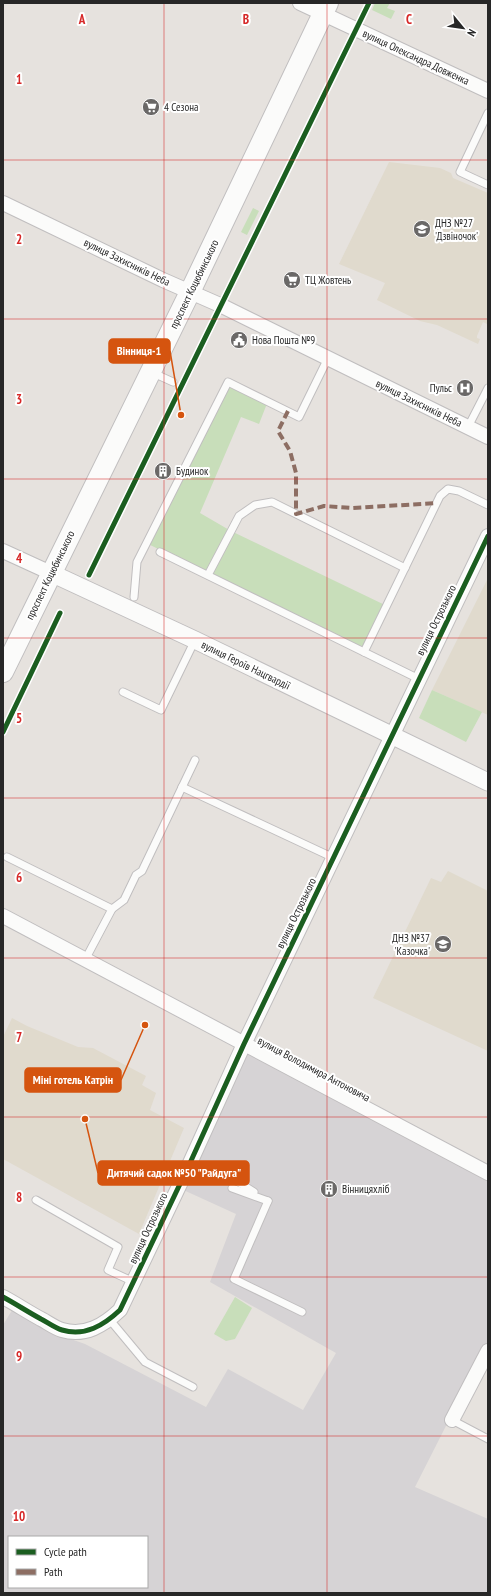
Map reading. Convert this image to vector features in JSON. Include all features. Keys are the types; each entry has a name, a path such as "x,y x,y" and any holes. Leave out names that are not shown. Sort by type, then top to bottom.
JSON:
{"main road":[{"name":"проспект Коцюбинського","path":"3,672 190,292 326,8"}],"street":[{"name":"вулиця Олександра Довженка","path":"300,3 326,8 488,91"},
{"name":"вулиця Захисників Неба","path":"3,203 328,358 488,437"},
{"name":"вулиця Острозького","path":"110,1320 120,1310 134,1282 190,1164 244,1044 488,536"},
{"name":"вулиця Героїв Нацгвардії","path":"3,551 195,640 488,782"},
{"name":"вулиця Володимира Антоновича","path":"3,916 488,1173"},
{"path":"3,1298 61,1330 74,1333 98,1327 110,1320"},
{"path":"452,1420 488,1351"}],"lane":[{"path":"488,113 460,172 488,185"},
{"path":"134,597 137,562 228,382 300,417 328,358"},
{"path":"151,372 173,382"},
{"path":"468,427 488,388"},
{"path":"364,652 440,496 448,489 459,491 488,505"},
{"path":"208,575 239,516 255,505 272,502 405,568"},
{"path":"160,552 419,679"},
{"path":"123,692 161,710 195,640"},
{"path":"86,960 112,909 124,900 136,874 142,871 195,760"},
{"path":"182,787 334,858"},
{"path":"7,857 112,909"},
{"path":"190,1164 212,1174"},
{"path":"235,1180 268,1201"},
{"path":"232,1188 268,1201"},
{"path":"36,1200 118,1247 108,1270 134,1282"},
{"path":"268,1201 234,1279 302,1312"},
{"path":"110,1320 145,1362 193,1387"},
{"path":"452,1420 488,1439"}],"shaded area":[{"name":"ДНЗ №27 'Дзвіночок'","path":"389,162 440,168 451,173 453,178 488,193 488,322 487,324 483,322 477,336 477,338 480,339 478,344 437,325 420,321 377,300 385,283 339,264"},
{"path":"488,578 488,715 432,690"},
{"name":"ДНЗ №37 'Казочка'","path":"448,871 488,891 488,1051 373,998 431,878 441,882"},
{"path":"12,1018 27,1026 78,1047 93,1048 146,1076 142,1085 156,1093 150,1110 184,1128 139,1234 3,1159 3,1037"},
{"path":"245,1045 488,1179 488,1343 415,1487 488,1519 488,1593 3,1593 3,1325 14,1307 62,1336 85,1344 206,1407 228,1369 303,1410 336,1353 210,1282 236,1214 179,1188"}],"green space":[{"path":"375,3 390,3 387,8 395,11 391,19 372,10"},
{"path":"253,208 259,211 247,235 241,232"},
{"path":"228,382 268,401 259,424 241,417 200,513 231,531 387,606 365,649 146,543"},
{"path":"432,690 482,712 466,742 419,718"},
{"path":"235,1297 252,1308 235,1339 226,1341 214,1334"}],"marked path":[{"path":"288,411 278,431 290,451 296,473 296,514 324,506 353,508 437,503"}],"cycle path":[{"path":"89,575 369,3"},
{"path":"3,1297 57,1328 70,1332 86,1331 101,1325 120,1310 190,1163 244,1044 488,536"},
{"path":"3,732 60,613"}],"place":[{"name":"4 Сезона","path":"151,107"},
{"name":"ДНЗ №27 'Дзвіночок'","path":"422,229"},
{"name":"ТЦ Жовтень","path":"292,280"},
{"name":"Нова Пошта №9","path":"239,340"},
{"name":"Пульс","path":"465,388"},
{"name":"Вінниця-1","path":"181,415"},
{"name":"Будинок","path":"163,471"},
{"name":"ДНЗ №37 'Казочка'","path":"443,944"},
{"name":"Міні готель Катрін","path":"145,1025"},
{"name":"Дитячий садок №50 \"Райдуга\"","path":"85,1119"},
{"name":"Вінницяхліб","path":"329,1189"}]}
